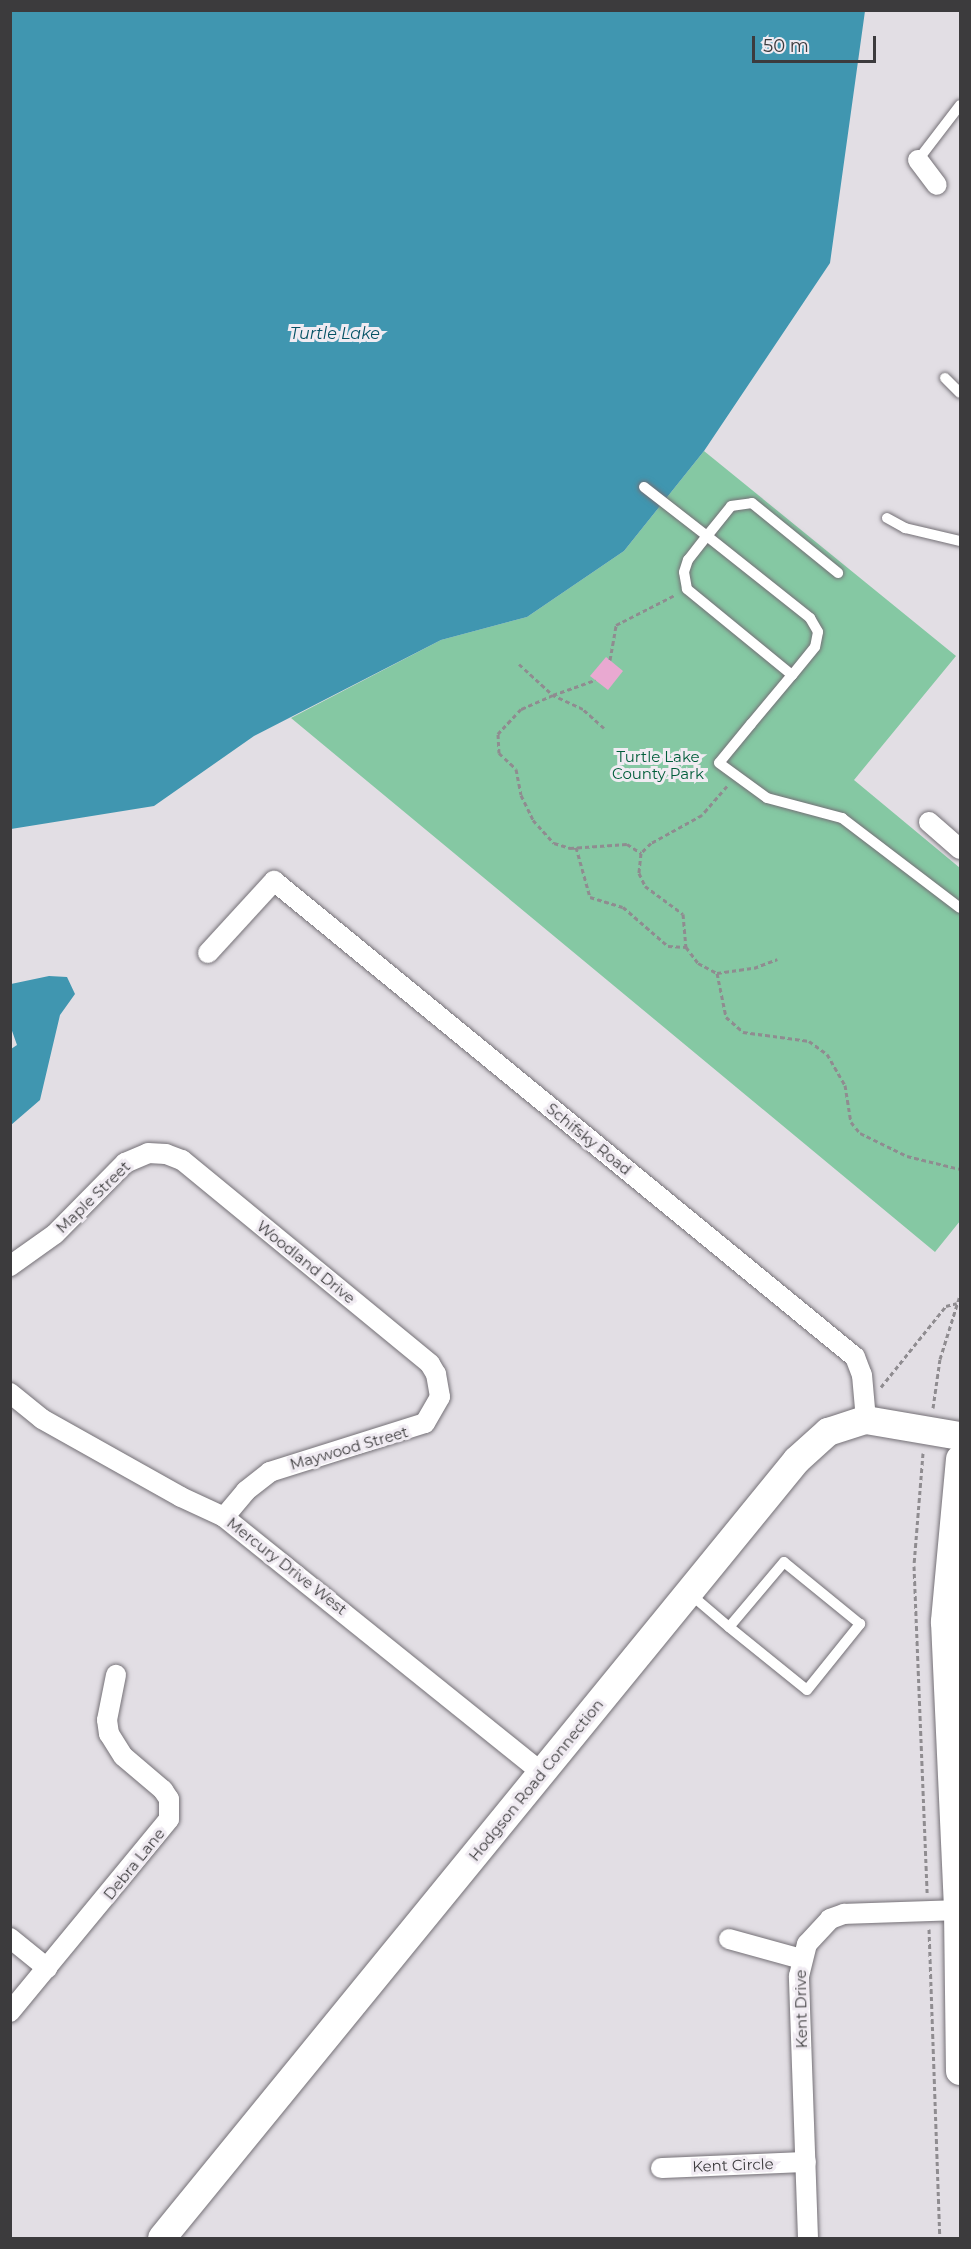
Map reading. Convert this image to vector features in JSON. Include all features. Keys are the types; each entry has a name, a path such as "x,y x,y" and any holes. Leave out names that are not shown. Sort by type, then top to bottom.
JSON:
{"street":[{"path":"918,160 937,185"},
{"path":"929,822 960,849"},
{"name":"Schifsky Road","path":"208,953 273,881 855,1358 862,1375 866,1420"},
{"name":"Maple Street","path":"10,1266 55,1234 125,1162 148,1153 166,1154 182,1160"},
{"name":"Woodland Drive","path":"182,1160 430,1364"},
{"name":"Maywood Street","path":"224,1517 246,1491 270,1472 425,1423 440,1397 436,1374 430,1364"},
{"name":"Mercury Drive West","path":"10,1393 42,1419 181,1497 224,1517 542,1773"},
{"name":"Hodgson Road Connection","path":"162,2238 797,1460 828,1432 866,1420 960,1436"},
{"path":"960,1459 945,1622 958,1910 960,2071"},
{"name":"Debra Lane","path":"10,2012 169,1819 169,1799 163,1790 123,1756 109,1734 107,1720 116,1675"},
{"name":"Kent Drive","path":"808,2238 801,1959 830,1918 844,1914 958,1910"},
{"path":"10,1938 47,1968"},
{"path":"729,1939 801,1959"},
{"name":"Kent Circle","path":"661,2168 806,2162"}],"lane":[{"path":"918,160 960,105"},
{"path":"945,378 960,393"},
{"path":"644,487 810,618 818,632 815,647 719,764 767,798 842,818 960,908"},
{"path":"792,675 687,589 684,573 688,560 731,506 752,503 838,573"},
{"path":"887,518 905,528 960,541"},
{"path":"688,1593 807,1690 860,1624 784,1562 729,1626"}],"path":[{"path":"610,660 616,625 687,589"},
{"path":"519,664 553,695 583,709 604,728"},
{"path":"595,680 521,709 498,734 499,753 516,769 521,795 533,820 554,843 576,847 627,844 641,854"},
{"path":"735,776 702,815 651,843 641,854 639,873 645,886 655,897 683,914 686,947 698,963 717,974 754,968 777,958"},
{"path":"576,847 590,897 623,907 668,946 686,947"},
{"path":"717,974 726,1017 743,1032 809,1041 827,1054 845,1085 851,1122 860,1133 907,1156 960,1169"},
{"path":"933,1408 940,1359 960,1295"},
{"path":"879,1390 946,1306 957,1304"},
{"path":"916,1448 923,1451 915,1577 927,1897"},
{"path":"928,1921 940,2238"}],"green space":[{"name":"Turtle Lake County Park","path":"704,451 956,656 854,780 960,868 960,1221 935,1252 291,718 441,640 527,617 624,551"}],"water":[{"name":"Turtle Lake","path":"11,11 865,11 830,263 704,451 624,551 527,617 441,640 254,736 154,806 11,829"},
{"path":"49,976 67,977 75,994 60,1015 40,1100 11,1125 11,1049 17,1045 11,1028 11,984"}],"building":[{"path":"606,657 623,671 608,690 590,676"}]}
